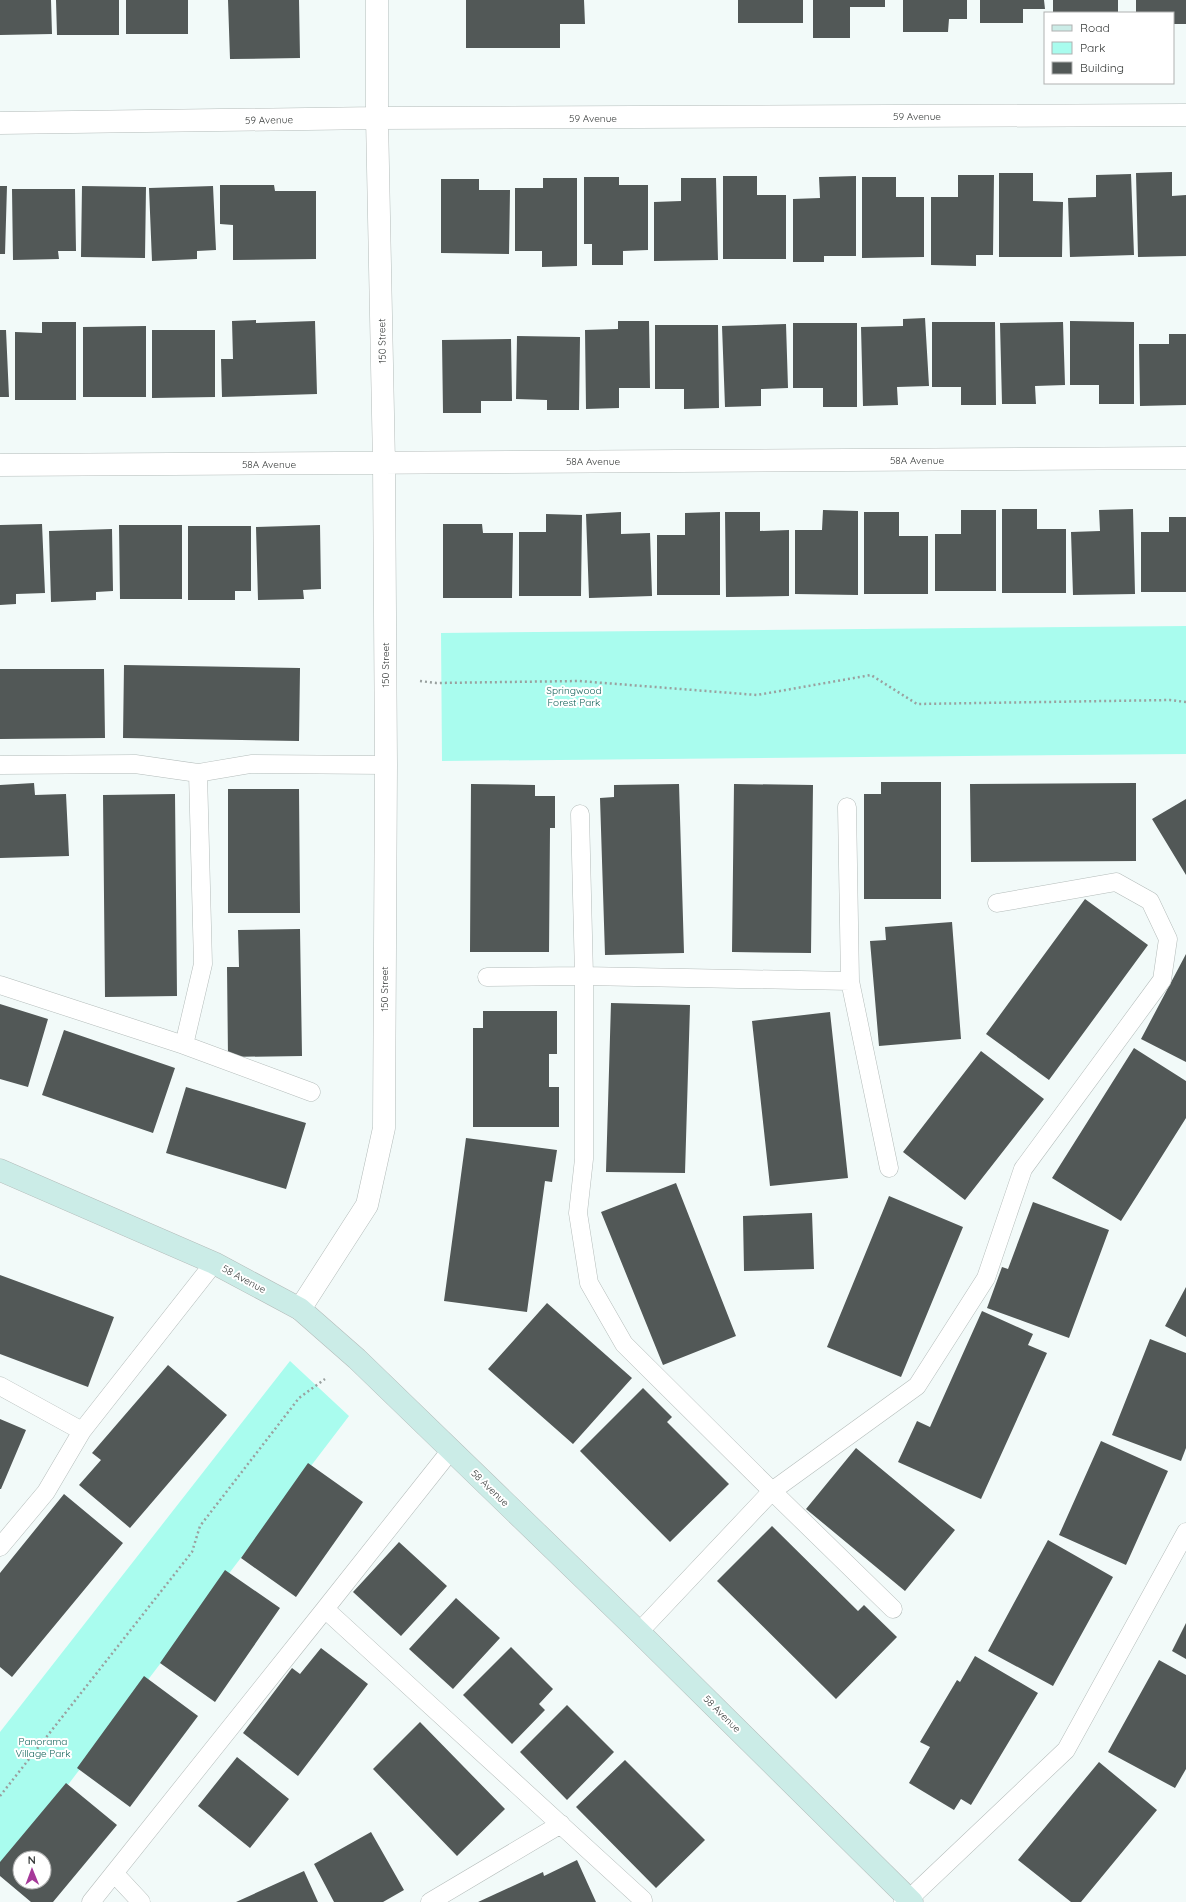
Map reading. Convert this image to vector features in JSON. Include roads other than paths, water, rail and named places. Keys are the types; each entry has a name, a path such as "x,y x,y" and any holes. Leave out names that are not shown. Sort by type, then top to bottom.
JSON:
{"street":[{"name":"150 Street","path":"300,1309 367,1205 384,1128 386,765 384,463 377,118 378,0"},
{"name":"59 Avenue","path":"0,123 377,118 1186,115"},
{"name":"58A Avenue","path":"0,465 1186,458"},
{"name":"58 Avenue","path":"0,1170 214,1263 300,1309 357,1360 639,1632 908,1901"}],"lane":[{"path":"0,765 135,764 198,773 251,764 386,765"},
{"path":"184,1045 203,964 198,773"},
{"path":"847,807 850,981 889,1168"},
{"path":"580,814 584,976 584,1158 578,1213 589,1282 624,1344 893,1609"},
{"path":"639,1632 772,1491 917,1386 986,1278 1023,1169 1162,980 1168,939 1150,901 1116,882 997,903"},
{"path":"486,976 584,976 850,981"},
{"path":"0,985 184,1045 311,1092"},
{"path":"0,1547 46,1492 82,1431 214,1263"},
{"path":"0,1386 82,1431"},
{"path":"91,1902 451,1450"},
{"path":"908,1901 1066,1750 1186,1532"},
{"path":"325,1609 643,1900"},
{"path":"430,1902 561,1824"},
{"path":"114,1873 141,1902"}],"park label":[{"name":"Springwood Forest Park","path":"574,696"},
{"name":"Panorama Village Park","path":"43,1746"}]}
